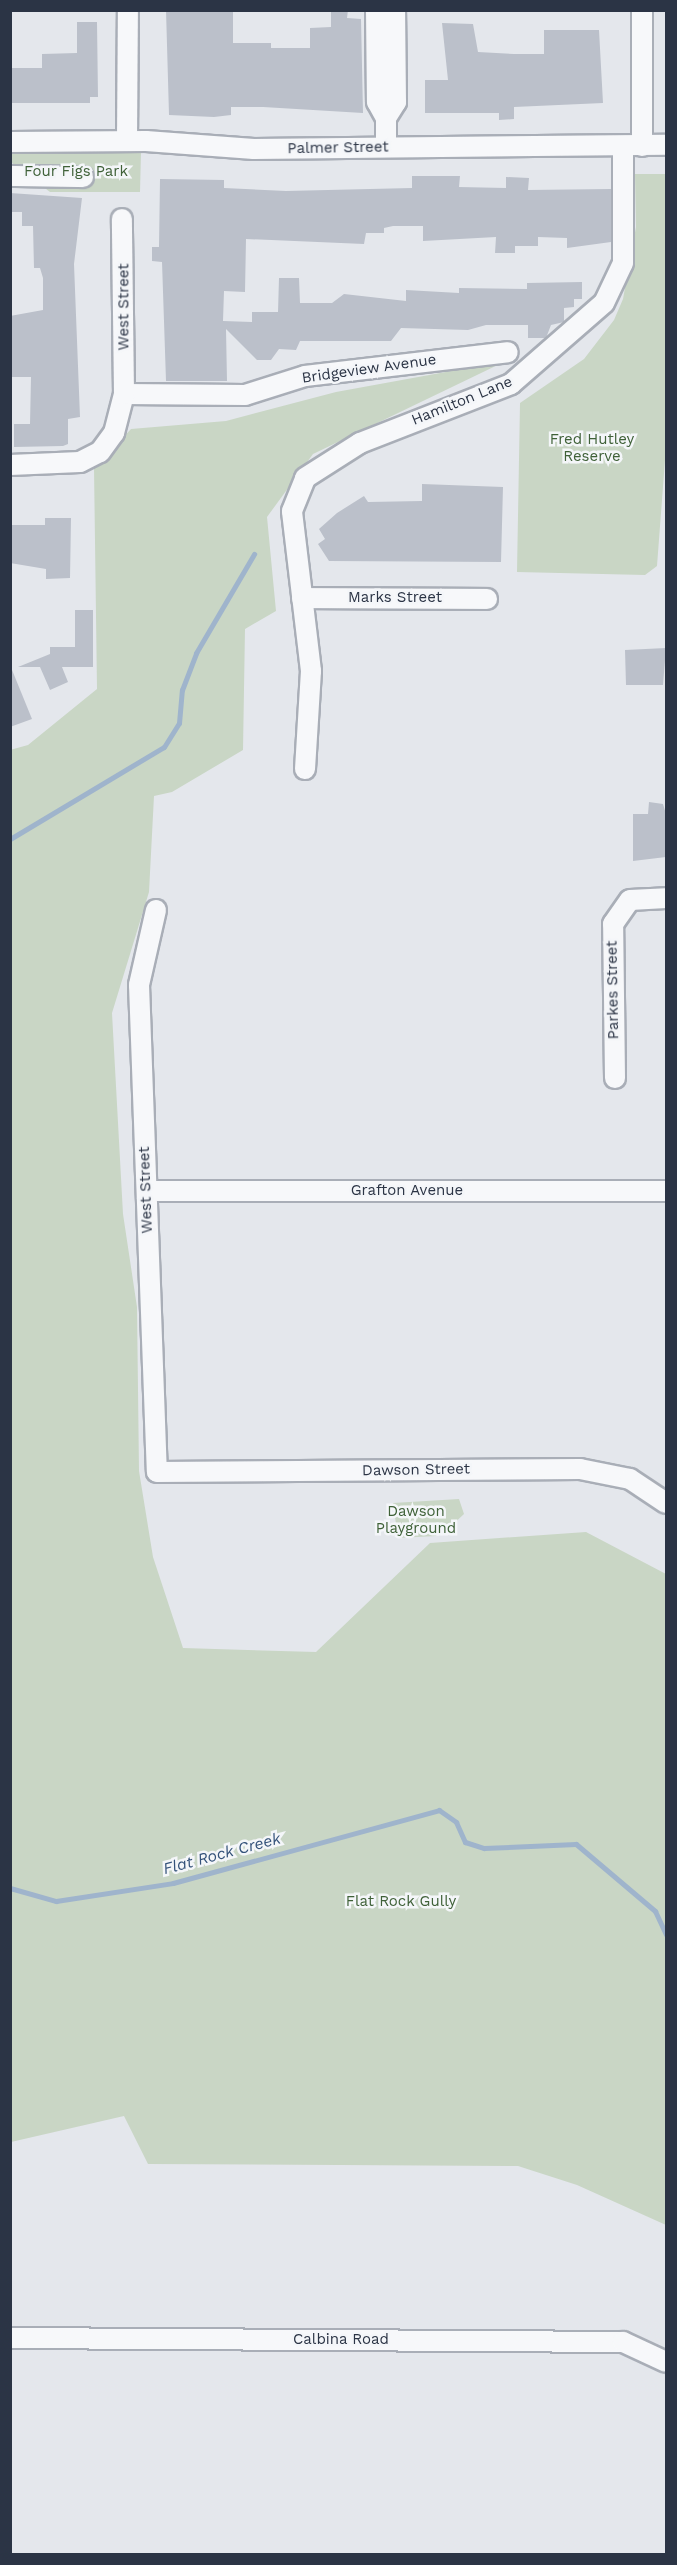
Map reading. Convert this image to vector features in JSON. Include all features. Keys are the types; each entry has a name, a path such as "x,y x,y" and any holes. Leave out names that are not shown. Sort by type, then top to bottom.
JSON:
{"street":[{"path":"127,141 128,10"},
{"path":"376,10 376,102 386,118 386,147"},
{"path":"386,118 396,102 395,10"},
{"name":"Hamilton Lane","path":"305,769 311,671 292,511 305,478 360,443 511,384 604,303 622,263 642,10"},
{"name":"Palmer Street","path":"10,142 127,141 213,148 666,145"},
{"path":"10,176 83,177"},
{"name":"West Street","path":"10,465 80,462 100,452 114,433 124,394 122,219"},
{"name":"Bridgeview Avenue","path":"124,394 245,394 305,376 508,352"},
{"name":"Marks Street","path":"302,598 487,598"},
{"name":"Parkes Street","path":"615,1078 611,934 622,905 666,898"},
{"name":"West Street","path":"156,910 139,985 157,1472"},
{"name":"Grafton Avenue","path":"147,1191 666,1191"},
{"name":"Dawson Street","path":"157,1472 580,1469 630,1479 666,1503"},
{"name":"Calbina Road","path":"10,2338 624,2342 666,2362"}],"green space":[{"name":"Four Figs Park","path":"141,152 140,192 50,192 11,162 11,153"},
{"name":"Fred Hutley Reserve","path":"635,174 666,174 666,447 657,566 645,575 517,572 520,403 584,359 614,320 623,299 636,227"},
{"name":"Flat Rock Gully","path":"506,361 313,454 267,517 276,611 245,629 243,750 172,792 154,796 149,892 112,1013 123,1214 137,1307 139,1471 153,1557 183,1648 316,1652 430,1543 586,1532 666,1574 666,2225 577,2185 518,2166 148,2164 124,2116 11,2142 10,750 28,745 97,689 94,468 131,429 226,421 336,392"},
{"name":"Dawson Playground","path":"459,1499 464,1514 448,1529 436,1536 398,1538 393,1503"}],"building":[{"path":"166,10 233,10 233,43 271,43 271,48 310,48 310,28 331,27 331,10 348,10 347,18 361,19 363,113 231,107 231,115 214,117 169,115"},
{"path":"77,22 97,22 98,97 90,97 90,103 11,103 11,68 42,68 42,54 77,53"},
{"path":"442,23 473,24 478,52 514,54 544,54 544,30 599,30 603,103 514,107 514,119 499,120 499,113 425,113 425,80 448,80"},
{"path":"412,176 460,176 459,187 506,188 506,177 529,178 528,190 611,189 611,242 567,248 567,238 538,237 538,246 515,246 515,253 495,253 496,237 423,241 423,226 393,226 384,228 384,233 366,233 364,244 246,239 245,292 224,291 223,321 252,322 252,312 278,312 279,278 299,278 300,303 332,303 344,294 406,301 406,290 459,293 459,288 527,289 527,283 582,282 582,299 574,299 574,307 564,308 564,322 551,325 546,338 528,338 528,325 486,325 468,330 401,328 391,341 300,341 296,350 279,349 271,360 257,360 226,329 227,381 166,381 162,262 152,261 152,247 159,247 160,179 224,180 224,188 286,191 412,188"},
{"path":"10,193 82,198 74,264 80,417 68,419 68,444 63,446 14,447 14,424 30,424 31,377 10,377 10,316 43,310 43,278 40,268 34,268 33,226 22,226 22,212 10,212"},
{"path":"422,484 503,487 501,562 329,561 318,544 325,539 319,529 337,513 364,496 368,502 422,501"},
{"path":"45,518 71,518 70,578 46,579 46,569 10,563 10,525 45,525"},
{"path":"75,610 93,610 93,667 62,667 68,682 50,690 40,667 18,667 50,654 50,647 75,647"},
{"path":"666,648 663,685 626,685 625,650"},
{"path":"10,665 32,719 10,727"},
{"path":"649,802 663,804 666,814 666,857 633,861 633,814 648,814"}],"waterway":[{"path":"10,839 164,747 179,723 182,690 196,653 254,554"},
{"name":"Flat Rock Creek","path":"10,1888 56,1901 173,1883 439,1810 456,1822 465,1842 484,1848 576,1844 655,1911 666,1935"}]}
